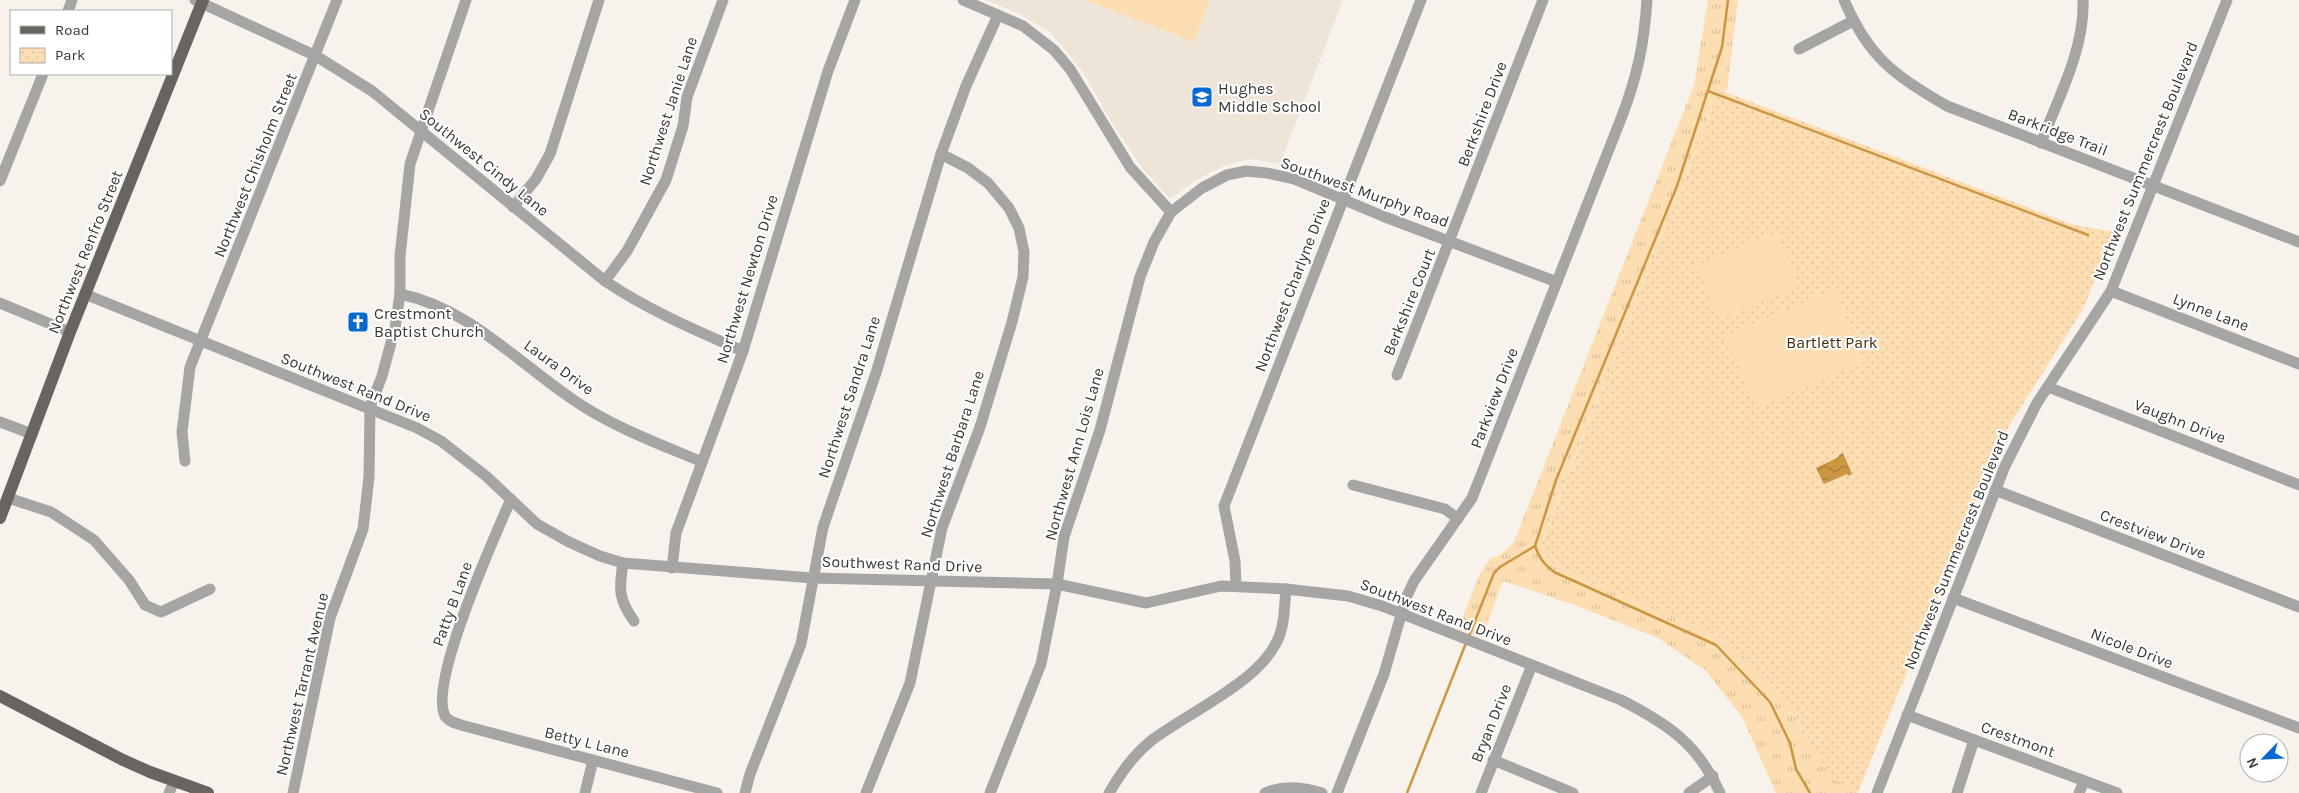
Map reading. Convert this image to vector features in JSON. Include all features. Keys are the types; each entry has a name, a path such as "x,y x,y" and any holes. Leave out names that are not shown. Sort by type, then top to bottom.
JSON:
{"main road":[{"name":"Northwest Renfro Street","path":"172,74 200,1"},
{"name":"Northwest Renfro Street","path":"0,518 70,332 87,295 172,75"},
{"path":"0,696 172,787 208,793"}],"street":[{"name":"Northwest Chisholm Street","path":"185,461 182,432 190,367 337,0"},
{"name":"Northwest Tarrant Avenue","path":"293,793 330,618 363,529 369,477 370,407 382,376 393,336 400,294 400,256 410,164 466,0"},
{"path":"513,207 536,179 550,154 599,0"},
{"name":"Northwest Janie Lane","path":"605,281 627,251 666,180 683,126 687,97 723,0"},
{"name":"Northwest Newton Drive","path":"672,568 676,533 743,351 828,71 855,0"},
{"path":"963,0 1023,26 1054,50 1070,68 1130,167 1171,212"},
{"name":"Northwest Charlyne Drive","path":"1236,586 1236,562 1224,506 1420,0"},
{"name":"Berkshire Drive","path":"1450,240 1543,0"},
{"name":"Parkview Drive","path":"1336,793 1384,674 1406,598 1414,581 1472,498 1478,484 1637,77 1644,42 1647,0"},
{"name":"Barkridge Trail","path":"1844,0 1862,37 1890,69 1908,83 1947,106 2299,242"},
{"path":"2042,144 2076,53 2084,18 2083,0"},
{"name":"Northwest Summercrest Boulevard","path":"1877,793 1995,490 2036,403 2111,291 2227,0"},
{"name":"Southwest Cindy Lane","path":"200,1 316,56 372,92 605,281 632,299 677,322 743,351"},
{"name":"Northwest Sandra Lane","path":"745,793 750,774 801,644 823,527 876,373 941,154 966,86 998,15"},
{"path":"1799,49 1853,21"},
{"path":"0,181 43,75"},
{"name":"Northwest Barbara Lane","path":"866,793 910,683 942,528 980,427 1012,322 1023,277 1024,252 1019,228 1009,208 988,183 968,168 941,154"},
{"name":"Southwest Murphy Road","path":"1171,212 1202,188 1227,175 1246,171 1267,173 1294,179 1385,217 1557,282"},
{"name":"Northwest Ann Lois Lane","path":"990,793 1041,664 1064,537 1100,430 1140,277 1154,242 1171,212"},
{"name":"Berkshire Court","path":"1397,376 1450,240"},
{"name":"Lynne Lane","path":"2111,291 2299,364"},
{"name":"Laura Drive","path":"400,294 417,298 466,320 575,402 626,429 702,462"},
{"name":"Southwest Rand Drive","path":"87,295 201,342 370,407 417,428 441,441 486,476 537,524 600,556 623,563 813,578 1057,584 1146,603 1206,589 1236,586 1286,589 1363,599 1621,700 1657,718 1683,738 1702,760 1720,793"},
{"path":"0,303 70,332"},
{"name":"Vaughn Drive","path":"2048,387 2299,485"},
{"path":"0,422 32,434"},
{"path":"1353,485 1445,509 1458,519"},
{"name":"Crestview Drive","path":"1995,490 2299,608"},
{"path":"8,498 51,512 94,540 129,580 145,604 161,612 210,589"},
{"name":"Patty B Lane","path":"451,721 444,715 441,695 444,678 480,572 511,499"},
{"path":"623,563 620,591 626,610 634,620"},
{"path":"1108,793 1134,757 1151,741 1230,689 1265,660 1276,645 1282,628 1286,589"},
{"name":"Nicole Drive","path":"1953,598 2299,728"},
{"name":"Bryan Drive","path":"1481,793 1532,665"},
{"name":"Crestmont","path":"1907,716 2117,793"},
{"name":"Betty L Lane","path":"451,721 717,793"},
{"path":"1957,793 1974,740"},
{"path":"584,793 593,760"},
{"path":"1493,760 1573,793"},
{"path":"1689,793 1712,776"},
{"path":"2079,793 2084,781"},
{"path":"1265,793 1278,788 1305,788 1322,793"}],"shaded area":[{"name":"Hughes Middle School","path":"985,0 1343,0 1280,164 1250,159 1223,166 1193,182 1170,199 1143,169 1111,121 1083,72 1051,33 1018,13"}],"green space":[{"path":"1085,0 1210,0 1194,42"},
{"path":"1708,0 1738,0 1727,91 1720,90 1542,541 1544,553 1551,563 1709,631 1749,660 1785,699 1811,745 1858,793 1776,793 1742,717 1705,670 1658,638 1577,606 1503,581 1482,638 1458,629 1479,575 1490,559 1500,555 1514,542 1694,85"},
{"name":"Bartlett Park","path":"1720,90 2071,224 2114,232 2083,309 2004,434 1858,792 1830,777 1785,699 1749,660 1709,631 1551,563 1544,553 1542,542"},
{"path":"1777,231 1800,286 1719,320 1696,266"},
{"path":"1834,289 1865,362 1756,408 1725,336"}],"water":[{"path":"1843,453 1852,474 1848,476 1847,474 1824,484 1816,468 1839,457"}],"waterway":[{"path":"1728,0 1722,47 1677,186 1556,480 1535,546 1542,560 1554,572 1716,645 1770,702 1790,743 1796,769 1810,793"},
{"path":"1708,91 2088,235"},
{"path":"1469,636 1494,573 1500,567 1535,546"},
{"path":"1407,793 1466,643"}],"place":[{"name":"Hughes Middle School","path":"1202,97"},
{"name":"Crestmont Baptist Church","path":"358,322"}]}
